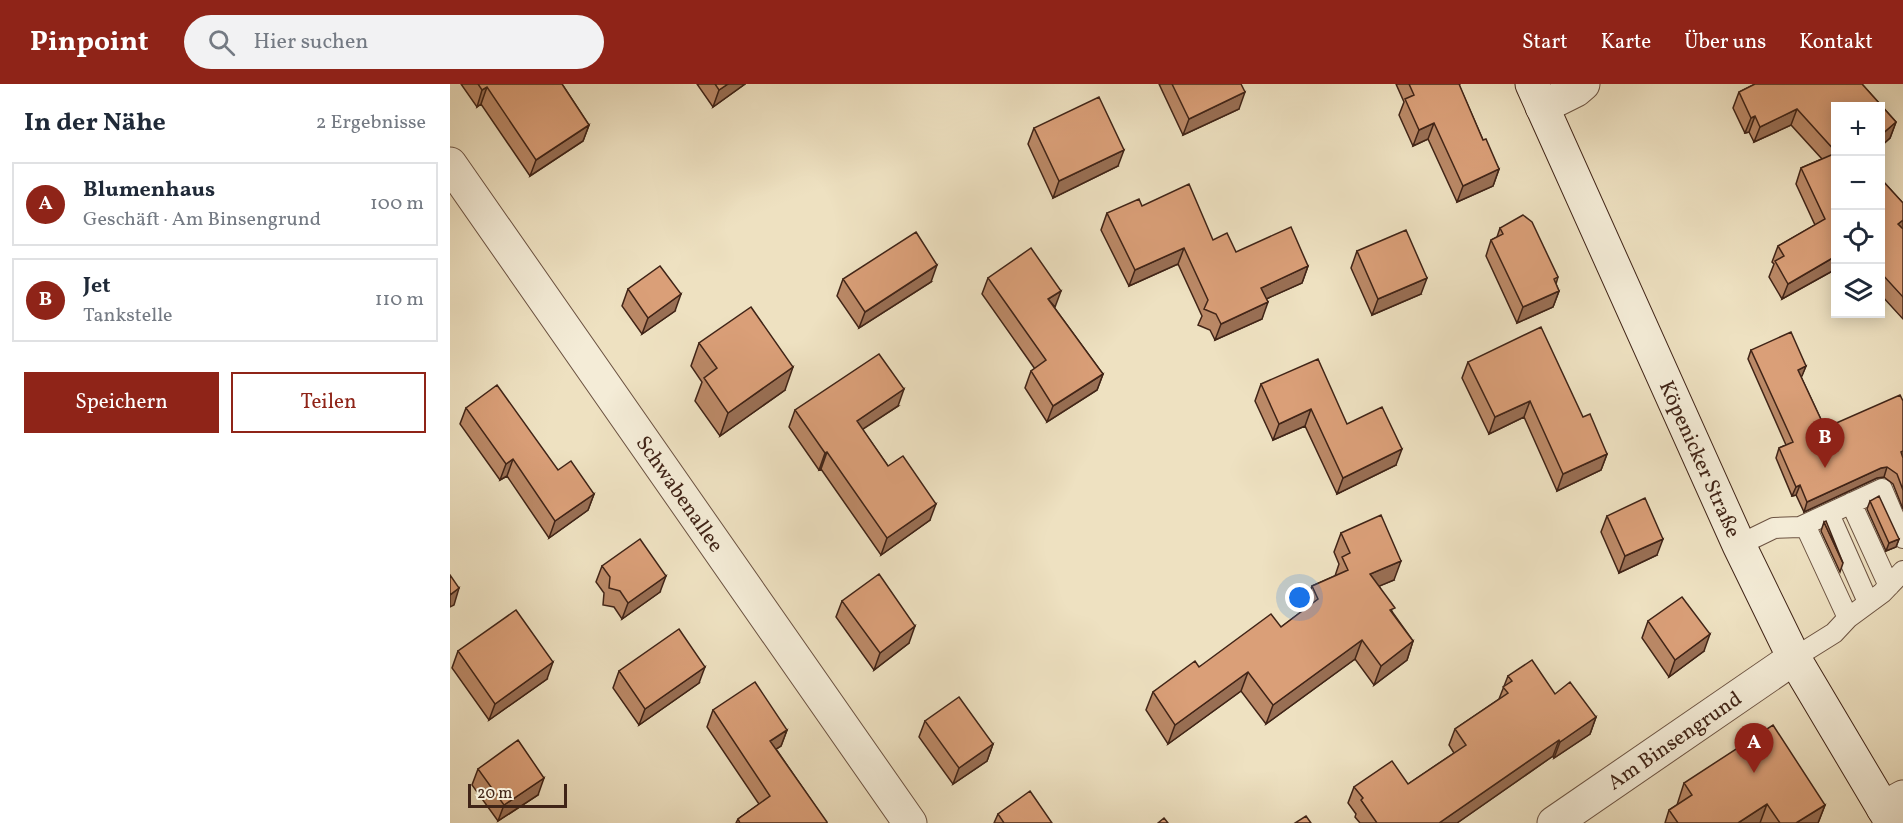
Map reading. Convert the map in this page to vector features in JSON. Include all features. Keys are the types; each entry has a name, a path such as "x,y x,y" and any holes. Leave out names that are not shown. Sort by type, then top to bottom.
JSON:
{"street":[{"path":"1537,95 1576,90 1583,84"},
{"name":"Köpenicker Straße","path":"1537,95 1739,546 1794,658 1892,809"},
{"name":"Schwabenallee","path":"450,164 910,823"},
{"name":"Am Binsengrund","path":"1554,823 1794,658"}],"lane":[{"path":"1739,546 1774,528 1800,527 1882,489 1903,538"},
{"path":"1851,503 1889,586"},
{"path":"1829,514 1868,603"},
{"path":"1805,525 1848,618"},
{"path":"1794,658 1834,633 1848,618 1889,586 1903,571"}],"building":[{"path":"478,84 562,84 589,125 536,160 487,87 482,90"},
{"path":"715,84 728,84 719,90"},
{"path":"1172,84 1241,84 1245,92 1189,119"},
{"path":"1409,84 1459,84 1483,140 1486,139 1499,169 1463,186 1434,123 1419,130 1405,99 1414,95"},
{"path":"1755,84 1862,84 1878,102 1831,102 1831,146 1797,109 1760,127 1755,116 1751,118 1739,92"},
{"path":"1099,97 1124,150 1059,181 1034,128"},
{"path":"1885,110 1896,122 1885,132"},
{"path":"1831,155 1831,259 1788,284 1775,261 1784,256 1778,246 1825,219 1801,168"},
{"path":"1885,183 1903,203 1903,220 1898,224 1903,229 1903,297 1885,277"},
{"path":"1189,184 1213,240 1227,233 1236,252 1291,227 1308,266 1261,288 1268,302 1221,324 1216,314 1204,309 1208,300 1184,248 1135,270 1107,213 1139,199 1142,206"},
{"path":"1523,215 1532,222 1558,277 1554,279 1559,291 1523,307 1491,240 1503,234 1500,228"},
{"path":"1406,230 1427,278 1378,299 1357,251"},
{"path":"916,232 937,265 865,312 843,279"},
{"path":"1031,248 1061,291 1048,299 1103,374 1053,406 1031,371 1046,360 988,278"},
{"path":"660,266 681,294 648,318 628,289"},
{"path":"751,307 793,367 728,413 704,378 717,368 699,343"},
{"path":"1541,327 1583,417 1590,414 1607,454 1563,474 1530,401 1495,417 1468,362"},
{"path":"1791,332 1806,366 1798,370 1825,428 1900,395 1903,401 1903,451 1901,452 1903,490 1897,474 1887,467 1807,502 1800,485 1796,487 1779,448 1793,442 1751,350"},
{"path":"879,354 904,389 857,421 888,466 903,456 936,504 887,538 795,410"},
{"path":"1318,359 1347,424 1382,407 1402,449 1343,478 1311,409 1279,424 1261,384"},
{"path":"497,385 558,470 571,461 594,494 555,521 513,459 506,464 466,408"},
{"path":"1879,496 1899,539 1889,543 1870,501"},
{"path":"1645,498 1663,539 1625,556 1607,516"},
{"path":"1381,515 1401,561 1370,574 1395,608 1390,610 1413,641 1381,666 1362,640 1273,705 1248,672 1175,725 1153,692 1195,661 1199,667 1271,614 1281,627 1318,599 1312,586 1348,570 1342,557 1350,553 1341,533"},
{"path":"1826,521 1843,563 1824,522"},
{"path":"640,539 666,576 628,603 620,591 609,588 610,577 602,566"},
{"path":"879,574 915,626 880,653 842,601"},
{"path":"450,575 459,588 450,595"},
{"path":"1682,597 1710,634 1675,660 1648,621"},
{"path":"516,610 553,662 495,704 458,651"},
{"path":"679,629 705,667 645,709 619,671"},
{"path":"1532,660 1555,694 1570,682 1596,717 1439,823 1377,823 1354,787 1392,761 1408,784 1466,745 1455,729 1508,693 1503,687 1512,681 1508,676"},
{"path":"755,682 787,730 770,741 827,823 740,823 738,819 770,796 713,710"},
{"path":"959,697 993,744 959,768 925,721"},
{"path":"1773,725 1825,805 1796,823 1780,823 1767,804 1738,823 1678,823 1669,810 1692,795 1684,783"},
{"path":"518,740 544,778 504,805 478,769"},
{"path":"1030,791 1052,823 1004,823 998,814"},
{"path":"1306,816 1311,823 1295,823"},
{"path":"1164,818 1168,823 1158,823"}],"place":[{"name":"Jet","path":"1825,468"},
{"name":"Blumenhaus","path":"1754,773"}]}
